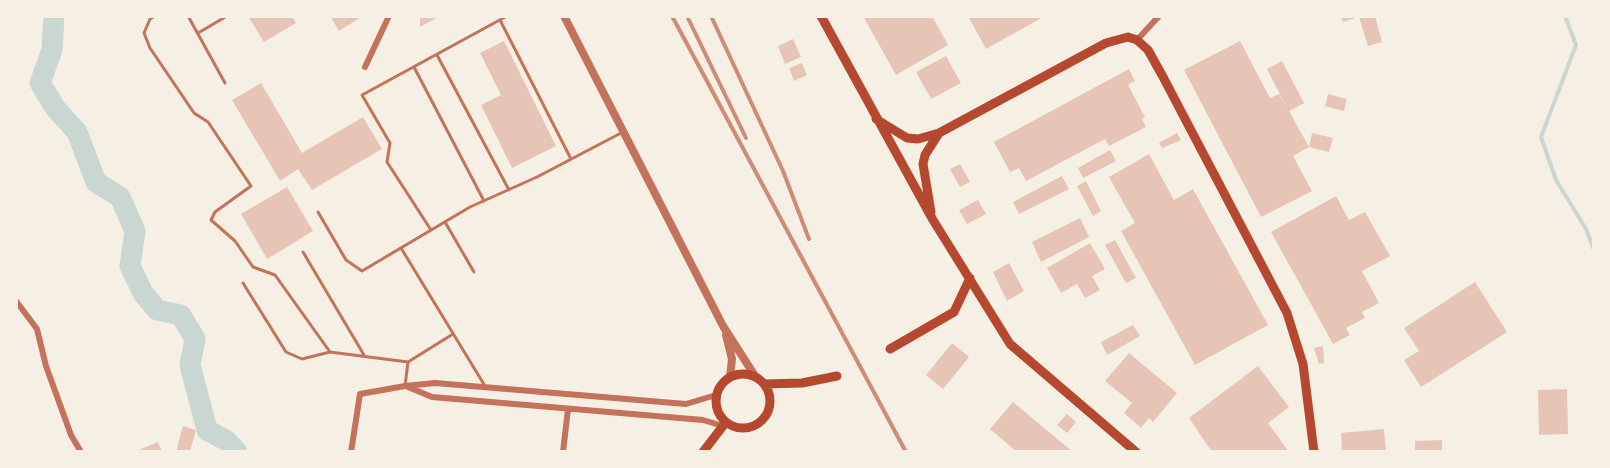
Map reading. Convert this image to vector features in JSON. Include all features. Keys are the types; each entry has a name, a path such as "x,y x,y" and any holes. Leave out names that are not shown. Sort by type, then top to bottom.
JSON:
{"main road":[{"path":"821,16 933,220 1010,344 1136,452"},
{"path":"876,119 907,138 918,139 939,133 1106,43 1128,37 1137,40 1148,50 1162,75 1287,313 1303,364 1314,452"},
{"path":"933,220 923,164 924,155 939,133"},
{"path":"890,349 954,312 970,278"},
{"path":"746,374 755,376 764,384 770,399 766,415 761,421 746,428 725,424 717,410 717,395 723,382 730,377 746,374"},
{"path":"764,384 802,383 837,376"},
{"path":"703,452 725,424"}],"street":[{"path":"564,16 723,326 755,376"},
{"path":"1137,40 1159,16"},
{"path":"365,67 388,17"},
{"path":"16,302 37,329 46,366 71,435 81,452"},
{"path":"723,326 732,359 730,377"},
{"path":"351,452 360,394 405,386 435,383 686,404 717,395"},
{"path":"405,386 432,396 703,420 725,424"},
{"path":"563,452 568,409"}],"lane":[{"path":"155,16 150,19 144,33 150,48 194,112 208,122 251,186 215,212 211,220 236,241 253,267 275,275 330,352"},
{"path":"188,16 225,83"},
{"path":"198,33 228,16"},
{"path":"431,230 387,162 390,142 362,95 507,16"},
{"path":"500,20 571,159"},
{"path":"437,55 509,190"},
{"path":"414,67 484,201"},
{"path":"318,212 346,260 362,271 484,201 623,132"},
{"path":"445,222 474,272"},
{"path":"400,248 486,387"},
{"path":"303,252 364,355"},
{"path":"243,283 286,352 302,359 330,352 408,362 453,334"},
{"path":"405,386 408,362"}],"building":[{"path":"248,16 292,16 296,23 264,42"},
{"path":"330,16 363,16 339,31"},
{"path":"420,16 440,16 420,27"},
{"path":"863,16 932,16 948,45 896,75"},
{"path":"968,16 1045,16 986,49"},
{"path":"1341,16 1375,16 1382,42 1368,46 1359,17 1343,22"},
{"path":"793,39 801,57 785,64 778,46"},
{"path":"504,41 556,146 512,168 481,105 501,95 480,53"},
{"path":"1240,41 1270,98 1279,94 1287,108 1267,69 1282,61 1304,103 1289,111 1309,147 1293,156 1312,191 1261,217 1184,70"},
{"path":"946,56 961,83 931,99 916,72"},
{"path":"802,63 807,75 794,81 789,68"},
{"path":"1129,69 1135,81 1128,85 1145,117 1142,119 1146,127 1109,146 1105,139 1026,181 1019,168 1010,172 994,142"},
{"path":"261,83 302,153 363,117 382,149 312,190 298,169 280,181 232,100"},
{"path":"1328,94 1347,99 1344,111 1325,106"},
{"path":"1177,133 1181,140 1162,148 1159,143"},
{"path":"1312,133 1333,138 1329,152 1309,147"},
{"path":"1110,150 1116,161 1083,178 1078,168"},
{"path":"1149,154 1174,200 1193,189 1268,325 1195,365 1121,231 1135,223 1109,177"},
{"path":"960,164 970,182 960,187 950,169"},
{"path":"1062,176 1069,189 1019,214 1013,202"},
{"path":"1086,181 1101,211 1093,216 1077,186"},
{"path":"287,187 313,231 267,259 241,214"},
{"path":"1336,196 1349,220 1365,212 1390,256 1362,271 1379,303 1362,312 1365,318 1346,328 1350,335 1333,344 1271,232"},
{"path":"978,200 986,214 967,224 959,210"},
{"path":"1080,218 1089,237 1041,262 1032,242"},
{"path":"1115,240 1136,278 1126,283 1105,245"},
{"path":"1090,243 1105,269 1092,276 1100,290 1085,298 1077,284 1061,293 1047,268"},
{"path":"1009,263 1024,291 1007,301 993,272"},
{"path":"1475,282 1507,332 1421,387 1404,360 1419,351 1404,328"},
{"path":"1133,325 1140,336 1107,355 1101,342"},
{"path":"952,343 969,357 943,389 926,375"},
{"path":"1323,346 1324,363 1319,364 1314,348"},
{"path":"1129,353 1177,393 1153,422 1149,418 1141,428 1124,413 1132,403 1105,381"},
{"path":"1258,366 1289,407 1268,423 1289,452 1212,452 1189,418"},
{"path":"1567,389 1568,434 1539,435 1538,390"},
{"path":"1013,402 1073,452 1017,452 990,429"},
{"path":"1067,414 1076,422 1067,433 1057,425"},
{"path":"183,426 196,430 190,452 176,452"},
{"path":"1384,429 1386,452 1342,452 1341,433"},
{"path":"1442,440 1442,452 1415,452 1415,441"},
{"path":"158,442 162,452 136,452 136,451"}],"waterway":[{"path":"54,16 52,50 40,83 56,109 77,132 96,182 120,197 135,231 130,266 143,293 157,310 181,315 195,339 190,365 207,430 227,441 237,452"},
{"path":"1565,16 1576,45 1541,137 1556,180 1586,229 1594,250"}],"railway":[{"path":"672,16 906,452"},
{"path":"687,16 746,138"},
{"path":"711,16 783,171 809,239"}]}
